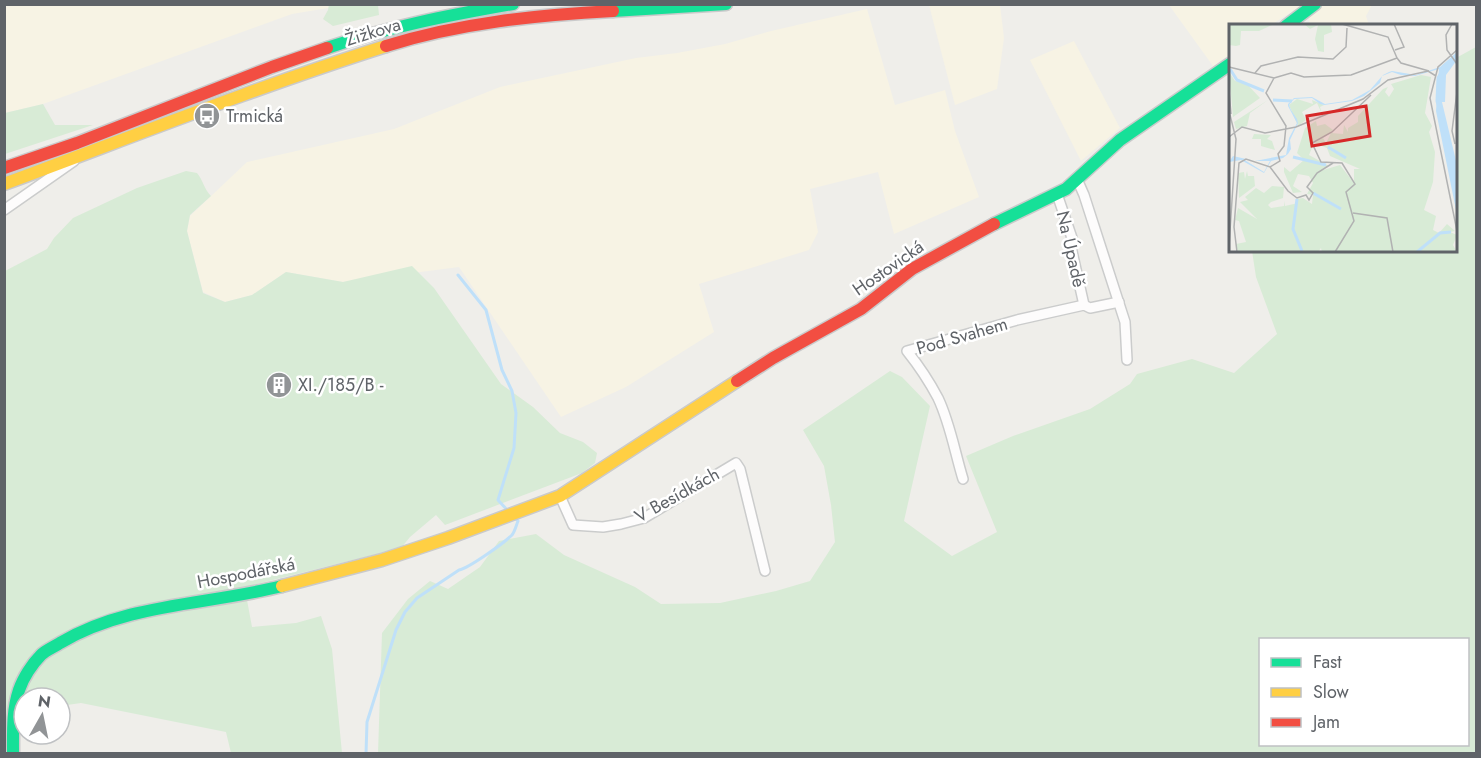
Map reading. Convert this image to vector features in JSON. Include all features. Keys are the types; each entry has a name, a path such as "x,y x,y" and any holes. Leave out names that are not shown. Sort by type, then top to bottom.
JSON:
{"street":[{"name":"Žižkova","path":"4,168 77,143 329,47 390,28 513,4"},
{"name":"Žižkova","path":"4,184 327,65 396,43 447,30 510,19 726,4"},
{"path":"1289,24 1315,4"},
{"name":"Hostovická","path":"560,496 772,358 861,309 912,269 1066,189 1120,140 1229,65"},
{"name":"Žižkova","path":"4,210 81,156"},
{"path":"1077,179 1125,322 1127,360"},
{"name":"Na Úpadě","path":"1057,194 1072,238 1071,247 1084,305"},
{"name":"Pod Svahem","path":"963,480 939,400 924,372 907,351 1017,320 1084,305 1090,308 1119,302"},
{"name":"V Besídkách","path":"560,496 573,525 603,527 621,524 644,518 736,463 740,469 765,571"},
{"name":"Hospodářská","path":"13,753 13,715 19,689 42,654 75,634 149,610 270,589 382,560 560,496"}],"shaded area":[{"path":"4,5 346,5 292,14 43,104 5,113"},
{"path":"929,5 1000,5 1004,38 997,89 955,105"},
{"path":"1169,5 1302,5 1273,24 1229,24 1229,55 1213,66"},
{"path":"1306,5 1372,5 1366,16 1369,24 1310,24"},
{"path":"867,9 895,105 945,90 955,131 979,197 894,234 878,172 810,189 818,232 809,250 699,284 714,332 626,387 561,417 459,267 343,282 286,272 252,295 225,302 203,292 187,231 190,216 247,162 394,129 500,87 636,58 725,44"},
{"path":"1074,41 1120,128 1081,161 1030,60"}],"green space":[{"path":"329,4 378,5 379,15 333,26 323,19"},
{"path":"1476,47 1476,753 378,753 382,633 408,599 430,581 448,589 480,567 499,541 536,534 564,555 635,587 661,604 720,603 810,581 835,542 824,466 803,430 890,371 902,377 930,406 904,521 952,556 997,532 966,456 1013,436 1090,409 1130,384 1137,374 1192,359 1234,373 1277,334 1256,277 1252,252 1457,252 1457,57"},
{"path":"43,104 55,125 93,125 5,154 5,113"},
{"path":"186,171 197,173 211,196 190,215 187,231 203,293 225,302 252,295 286,272 343,282 412,266 434,288 501,384 533,407 560,433 583,442 597,453 595,463 582,473 445,525 436,515 410,537 401,548 241,588 247,600 252,627 296,623 321,616 332,649 342,753 231,753 226,732 81,703 72,704 72,686 12,686 12,737 5,754 5,271 47,249 73,218 137,188"}],"waterway":[{"path":"458,275 486,310 502,370 512,391 516,413 514,448 498,500 510,513"},
{"path":"366,754 367,722 396,630 405,612 417,598 508,539 518,521 514,517"}],"traffic: fast":[{"path":"327,48 419,22 513,4"},
{"path":"613,11 726,4"},
{"path":"1289,24 1315,4"},
{"path":"994,224 1066,189 1120,140 1229,65"},
{"path":"13,754 14,714 19,690 31,667 48,650 86,630 140,612 282,586"}],"traffic: slow":[{"path":"4,184 242,95 386,46"},
{"path":"282,586 382,560 560,496 737,381"}],"traffic: jam":[{"path":"386,46 442,31 498,21 613,11"},
{"path":"4,168 77,143 327,48"},
{"path":"737,381 773,358 861,309 912,269 994,224"}],"place":[{"name":"Trmická","path":"207,116"},
{"name":"XI./185/B -","path":"279,385"}]}
